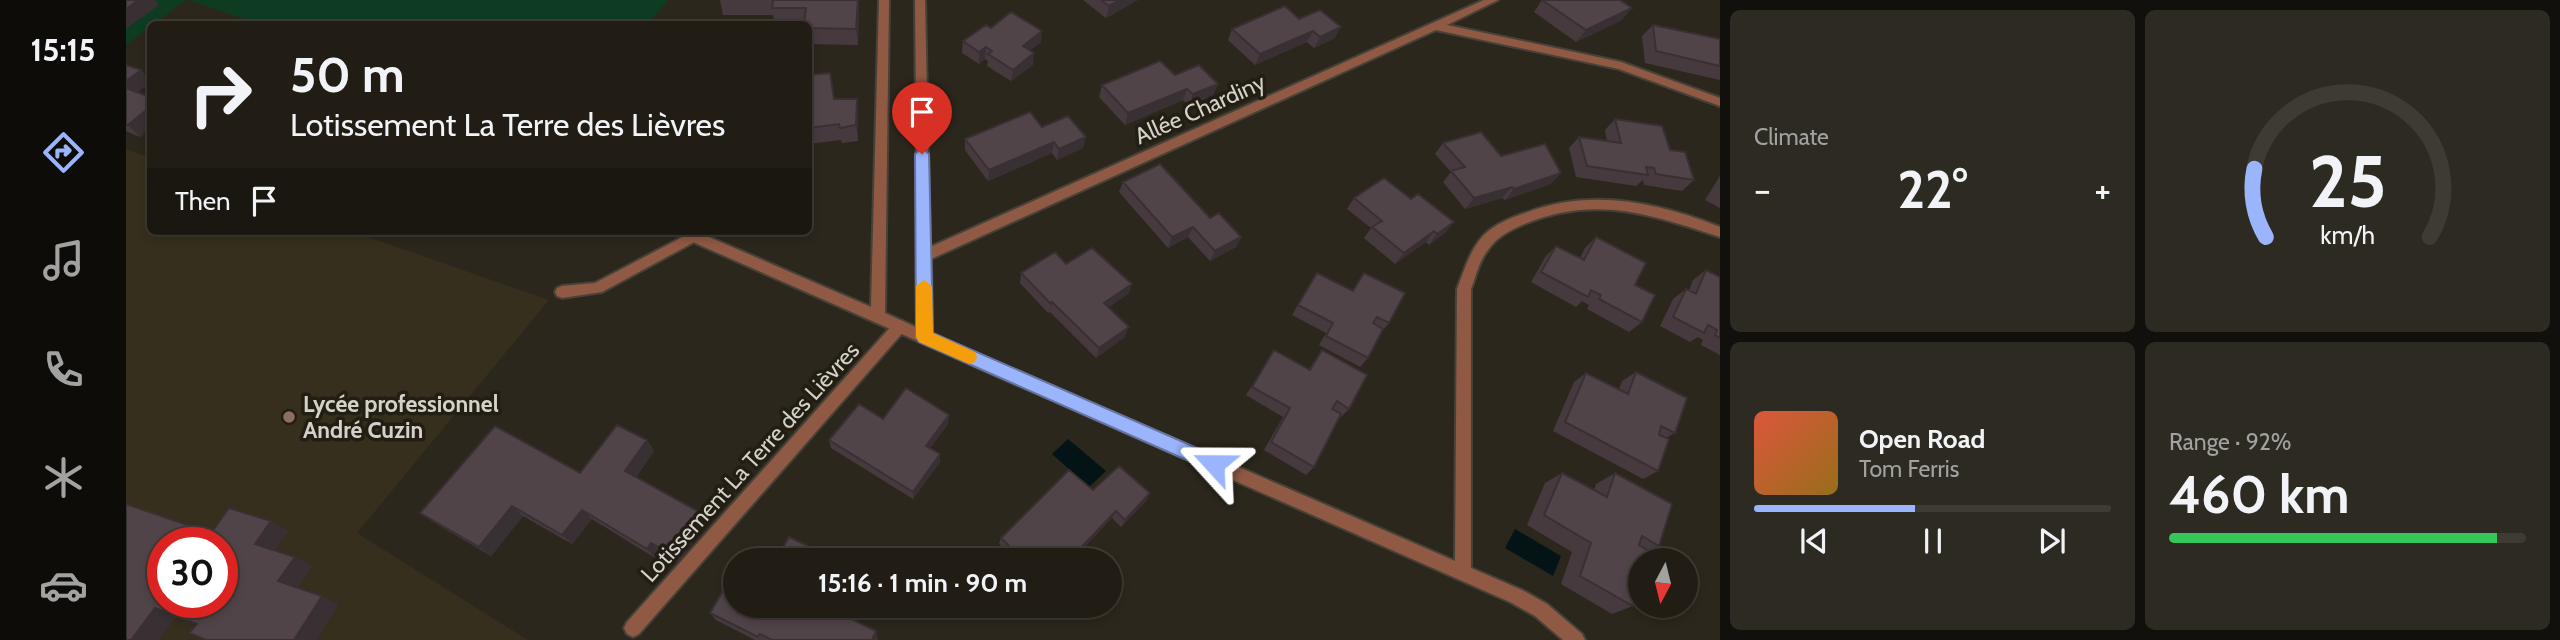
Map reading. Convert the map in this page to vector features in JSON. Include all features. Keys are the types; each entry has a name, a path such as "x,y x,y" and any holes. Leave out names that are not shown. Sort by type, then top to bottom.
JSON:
{"street":[{"path":"878,317 884,0"},
{"path":"920,0 925,337"},
{"name":"Allée Chardiny","path":"924,256 1493,0"},
{"path":"1434,26 1621,66 1720,102"},
{"path":"1463,573 1464,289 1475,257 1494,234 1522,219 1553,208 1597,203 1644,207 1720,232"},
{"path":"562,292 597,288 684,235"},
{"path":"692,235 1463,573 1541,610 1576,640"},
{"name":"Lotissement La Terre des Lièvres","path":"633,628 901,326"}],"shaded area":[{"name":"Lycée professionnel André Cuzin","path":"126,149 147,157 147,235 362,235 549,300 357,533 528,640 126,640"},
{"path":"1068,439 1106,471 1089,487 1052,454"},
{"path":"1515,529 1561,556 1553,576 1505,548"}],"green space":[{"path":"126,0 186,0 158,21 147,21 147,29 126,45"},
{"path":"189,0 668,0 650,21 250,21"}],"building":[{"path":"126,0 138,0 126,9"},
{"path":"773,0 858,0 856,29 812,28 812,21 804,21 806,8 772,8"},
{"path":"1101,0 1120,0 1109,6"},
{"path":"1542,0 1620,0 1632,8 1586,30"},
{"path":"1285,6 1299,19 1320,10 1341,27 1320,37 1313,31 1260,54 1232,29"},
{"path":"1011,12 1042,31 1023,46 1034,53 1013,70 988,54 992,51 986,47 979,52 963,41 986,25 991,28"},
{"path":"1653,25 1720,39 1720,66 1656,51"},
{"path":"1160,61 1175,75 1199,65 1218,84 1193,94 1187,89 1128,113 1102,85"},
{"path":"126,65 141,70 126,81"},
{"path":"830,73 834,99 857,99 856,125 812,127 812,75"},
{"path":"126,88 147,96 147,109 126,125"},
{"path":"1030,112 1042,127 1068,116 1086,137 1059,149 1054,142 989,170 965,139"},
{"path":"1615,119 1662,126 1670,150 1685,152 1694,180 1656,174 1654,168 1646,167 1648,175 1587,166 1579,137 1621,143"},
{"path":"1481,132 1501,156 1545,144 1561,173 1514,189 1512,187 1474,198 1451,171 1465,167 1443,143"},
{"path":"1160,164 1210,218 1219,213 1241,237 1215,251 1193,227 1172,237 1123,182"},
{"path":"1384,178 1411,199 1418,194 1454,222 1437,234 1434,231 1404,253 1372,227 1382,221 1354,198"},
{"path":"1596,237 1646,263 1635,285 1655,295 1642,322 1599,299 1601,295 1591,290 1588,297 1541,272 1556,246 1584,260"},
{"path":"1092,248 1132,284 1104,303 1129,327 1099,348 1021,273 1055,252 1066,264"},
{"path":"1706,270 1720,277 1720,338 1715,335 1717,330 1708,325 1704,333 1673,317 1686,289 1696,294"},
{"path":"1317,273 1353,291 1364,273 1405,293 1389,323 1377,317 1373,323 1383,329 1368,358 1326,336 1333,323 1298,305"},
{"path":"1274,350 1310,370 1322,350 1367,375 1349,409 1337,401 1332,409 1341,414 1314,467 1271,442 1290,408 1252,387"},
{"path":"1636,372 1687,398 1675,433 1661,426 1659,435 1669,439 1658,471 1565,422 1586,373 1628,394"},
{"path":"906,388 949,415 926,446 940,454 913,492 829,440 859,404 883,419"},
{"path":"617,425 647,440 625,471 701,513 671,554 651,543 647,549 582,510 562,535 512,506 479,547 420,513 495,426 580,473"},
{"path":"1119,466 1150,493 1125,520 1116,511 1081,548 1011,548 1001,538 1069,470 1093,490"},
{"path":"1562,473 1607,497 1615,473 1672,504 1659,546 1642,536 1639,545 1644,548 1628,548 1628,603 1580,576 1591,543 1544,515"},
{"path":"126,504 193,527 147,527 148,618 131,640 126,640"},
{"path":"229,508 271,521 255,544 295,557 278,581 322,596 294,640 206,640 189,633 197,624 181,618 238,618 238,527 215,527"},
{"path":"789,537 812,548 783,548"},
{"path":"723,591 723,618 849,618 876,631 872,640 772,640 760,634 758,637 710,613"}],"slow traffic":[{"path":"924,286 925,337 969,357"}],"place":[{"name":"Lycée professionnel André Cuzin","path":"289,417"}],"route":[{"path":"922,154 925,337 1214,464"}]}
